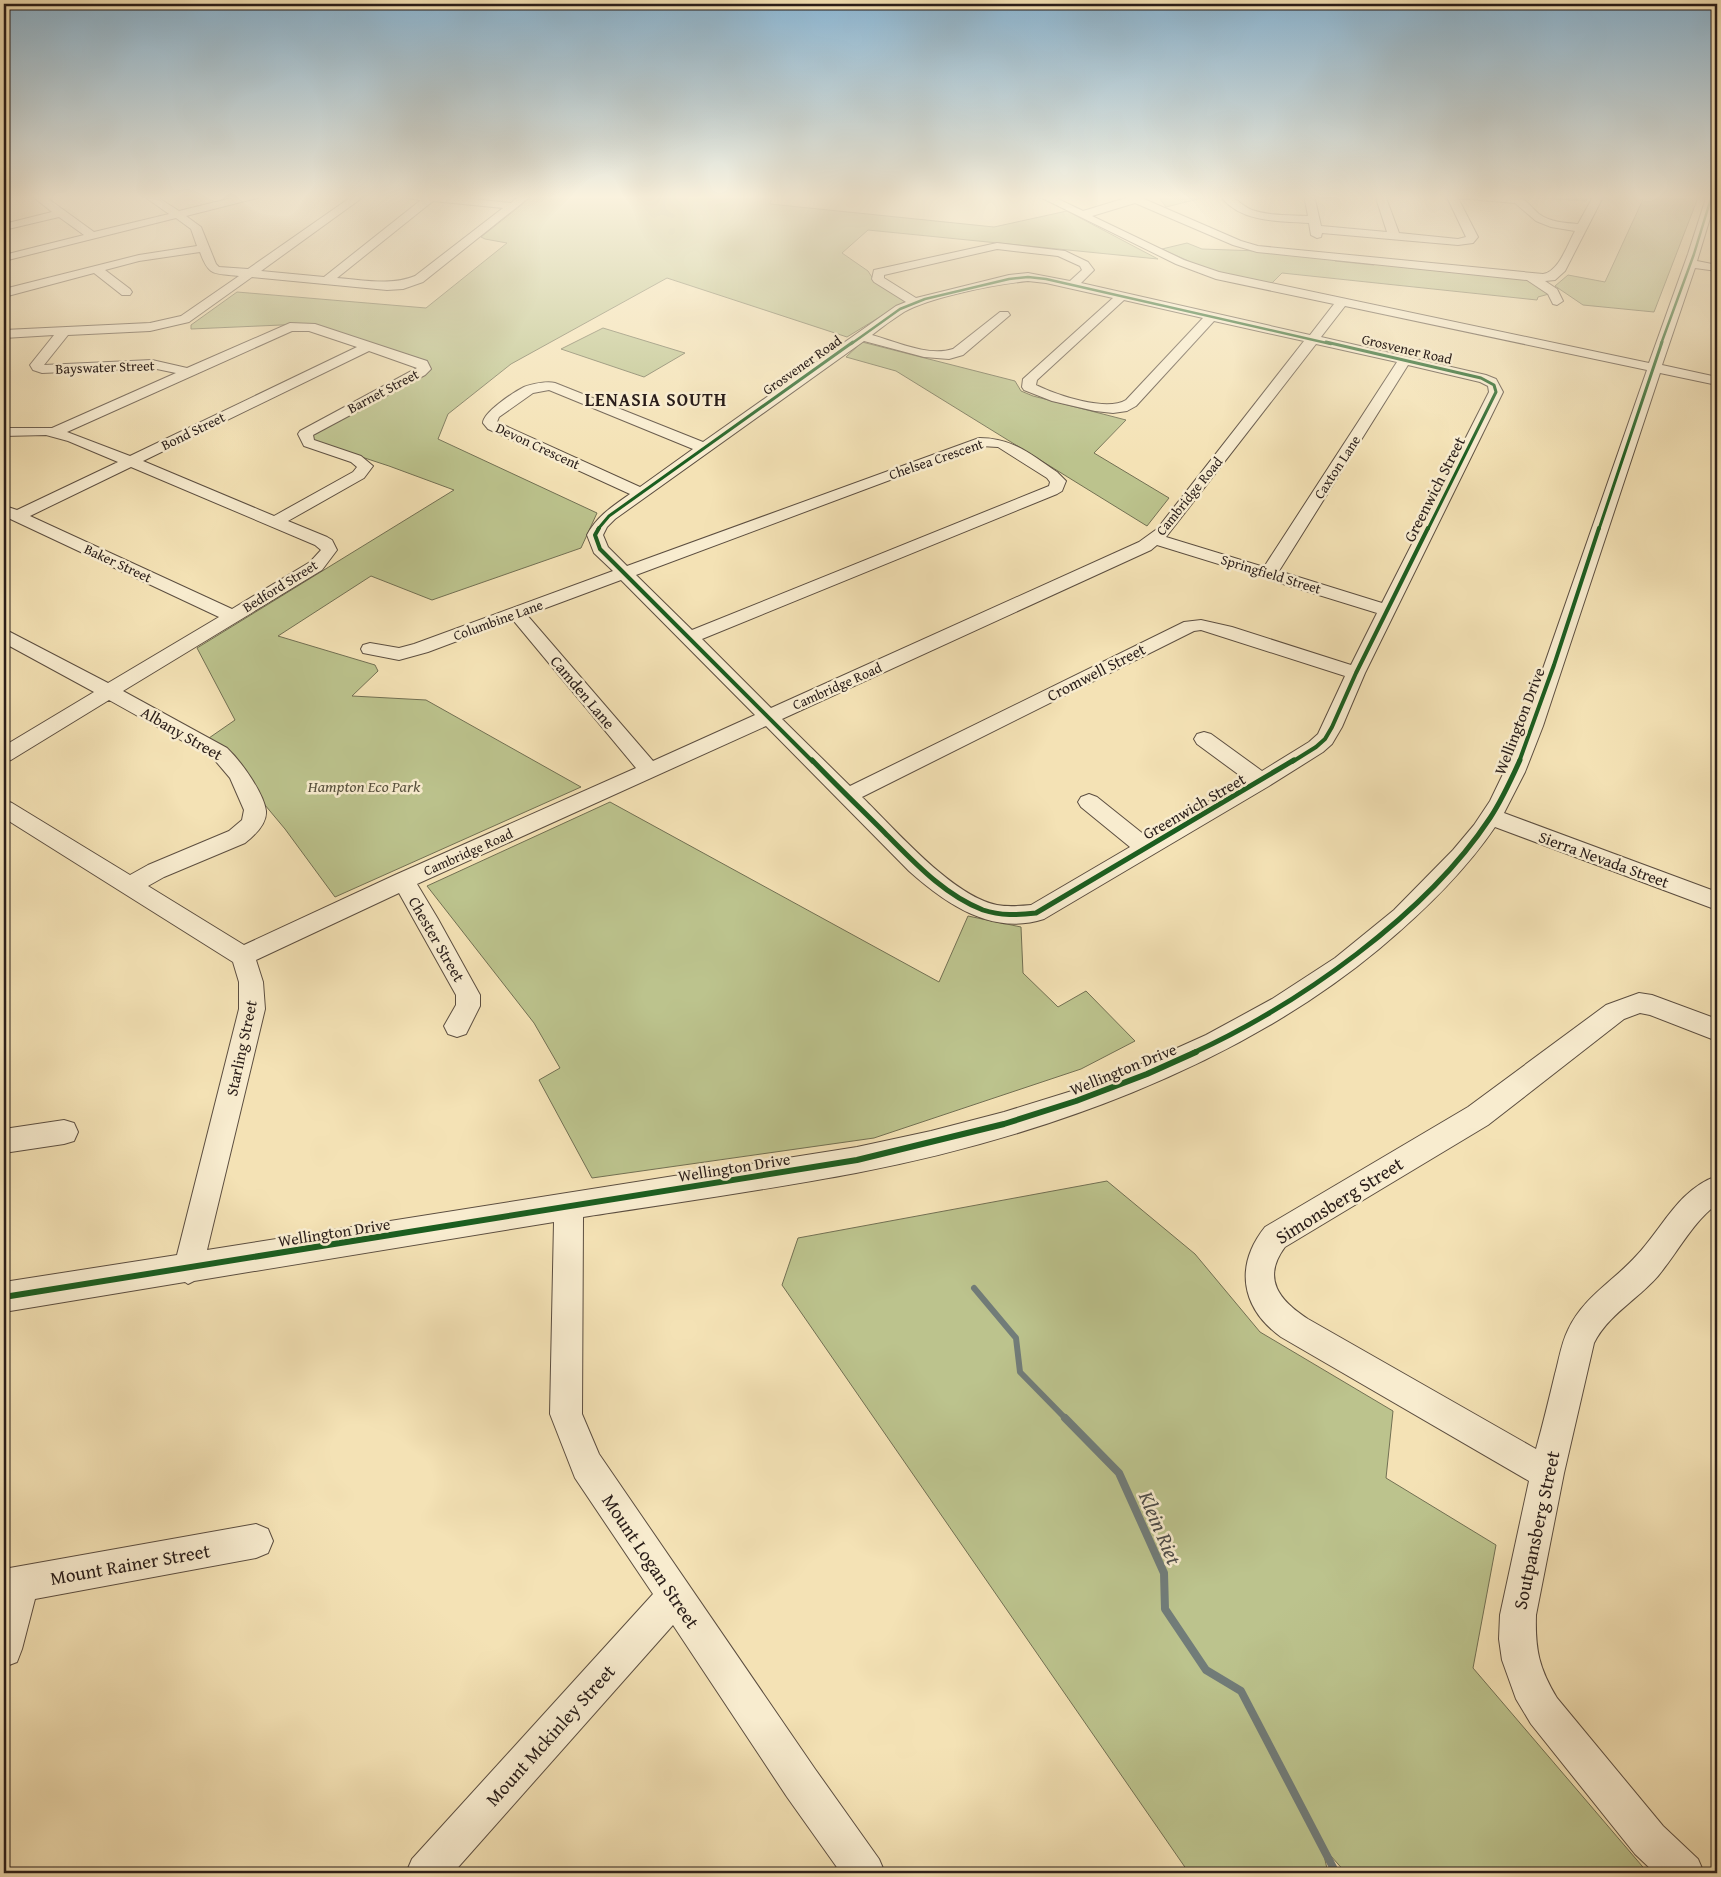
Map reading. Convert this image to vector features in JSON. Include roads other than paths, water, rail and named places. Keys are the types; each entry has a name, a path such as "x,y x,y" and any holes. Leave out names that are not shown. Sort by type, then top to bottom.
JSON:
{"street":[{"path":"4,292 42,283"},
{"path":"114,283 126,292"},
{"path":"4,334 150,327 174,323 196,313 238,283"},
{"path":"345,283 387,286 410,283"},
{"path":"884,283 915,302"},
{"name":"Grosvener Road","path":"768,716 600,549 595,540 596,532 609,516 900,309 915,302 996,283"},
{"name":"Grosvener Road","path":"1060,283 1486,379 1495,385 1496,392"},
{"path":"1253,283 1717,381"},
{"path":"1539,283 1553,292 1557,301"},
{"name":"Wellington Drive","path":"4,1297 847,1162 907,1150 1001,1125 1113,1089 1204,1049 1284,1005 1340,969 1374,942 1421,898 1443,875 1490,817 1515,772 1528,740 1685,283"},
{"path":"1121,297 1030,378 1029,387 1043,393 1099,408 1121,409 1131,403 1211,317"},
{"name":"Cambridge Road","path":"244,956 403,881 1133,552 1163,532 1342,302"},
{"path":"862,336 930,354 949,355 958,352 1004,315"},
{"name":"Barnet Street","path":"55,432 281,330 295,326 310,327 422,364 424,369 317,426 306,434 305,438 309,443 361,462 365,466 364,470 359,475 276,522"},
{"name":"Bayswater Street","path":"64,331 37,365 38,367 48,370 152,364 172,367 186,372"},
{"name":"Bond Street","path":"11,513 131,462 369,346"},
{"name":"Caxton Lane","path":"1269,574 1405,360"},
{"name":"Devon Crescent","path":"641,493 492,426 490,419 494,414 529,390 550,386 704,448"},
{"name":"Greenwich Street","path":"768,716 917,865 943,886 987,911 1008,916 1036,913 1262,781 1316,747 1325,739 1496,392"},
{"name":"Bedford Street","path":"4,432 55,432 276,522 326,544 329,550 316,566 4,754"},
{"name":"Chelsea Crescent","path":"624,572 979,442 1003,444 1052,475 1058,482 1056,488 1052,491 689,638"},
{"name":"Baker Street","path":"11,513 232,616"},
{"name":"Springfield Street","path":"1154,539 1387,610"},
{"name":"Columbine Lane","path":"370,649 388,654 406,653 624,572"},
{"name":"Camden Lane","path":"516,613 650,771"},
{"name":"Cromwell Street","path":"847,796 1190,626 1201,626 1226,631 1356,673"},
{"name":"Albany Street","path":"4,636 221,752 236,770 255,810 253,821 244,832 156,871 130,886"},
{"path":"1204,739 1262,781"},
{"path":"1089,802 1146,848"},
{"path":"4,808 244,956"},
{"name":"Sierra Nevada Street","path":"1490,817 1717,897"},
{"name":"Chester Street","path":"403,881 430,925 468,995 468,1006 457,1026"},
{"name":"Starling Street","path":"188,1269 252,1009 251,982 244,956"},
{"name":"Simonsberg Street","path":"1547,1472 1315,1341 1286,1322 1270,1307 1261,1288 1259,1274 1261,1260 1266,1247 1275,1237 1478,1116 1615,1012 1639,1003 1652,1005 1717,1030"},
{"path":"4,1141 64,1132"},
{"name":"Soutpansberg Street","path":"1684,1873 1649,1840 1544,1711 1529,1686 1520,1660 1516,1639 1518,1615 1547,1472 1579,1340 1585,1326 1594,1312 1648,1266 1704,1195 1717,1189"},
{"name":"Mount Logan Street","path":"569,1206 566,1414 587,1466 801,1783 865,1873"},
{"name":"Mount Rainer Street","path":"12,1585 256,1541"},
{"path":"4,1649 12,1585"},
{"name":"Mount Mckinley Street","path":"426,1873 675,1596"}],"waterway":[{"name":"Klein Riet","path":"974,1288 1016,1338 1020,1372 1066,1419"},
{"name":"Klein Riet","path":"1065,1418 1119,1473 1164,1573 1165,1609 1206,1670 1241,1691 1336,1873"}],"district":[{"name":"LENASIA SOUTH","path":"656,400"}],"park label":[{"name":"Hampton Eco Park","path":"364,786"}]}
